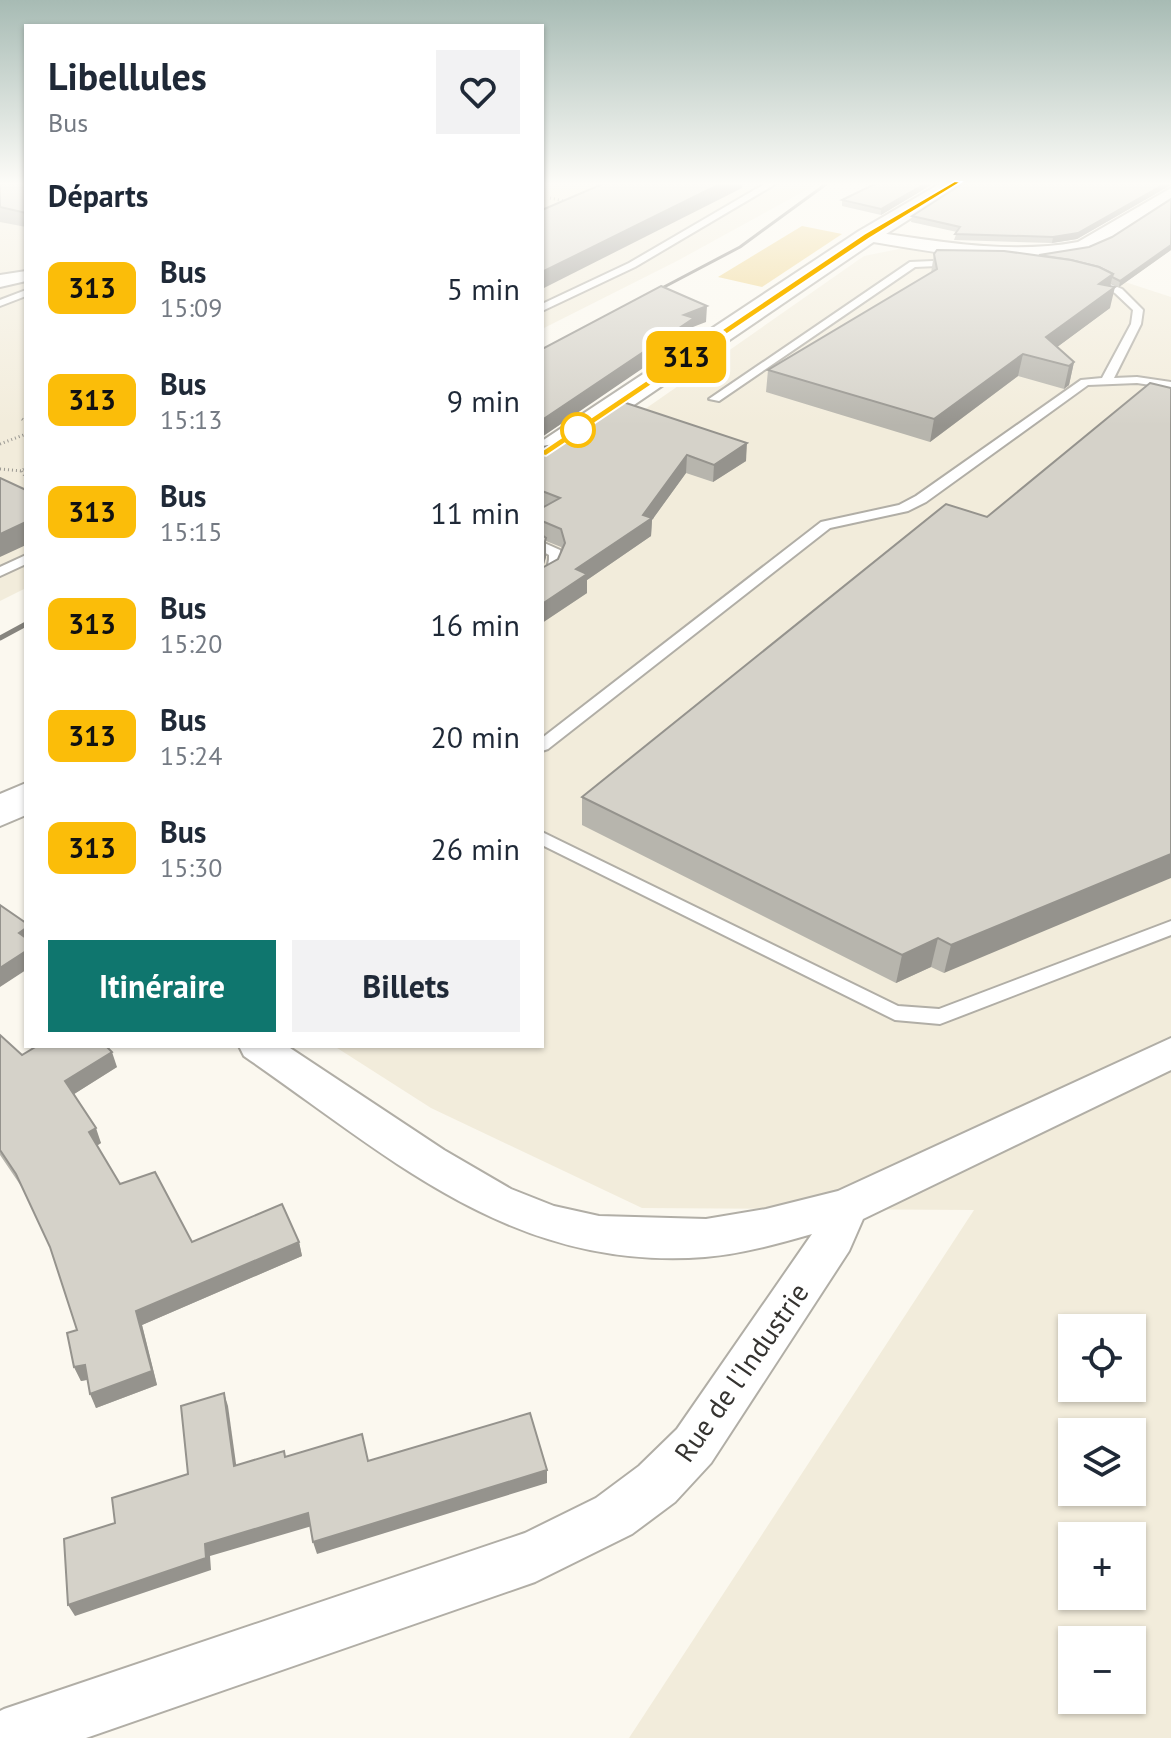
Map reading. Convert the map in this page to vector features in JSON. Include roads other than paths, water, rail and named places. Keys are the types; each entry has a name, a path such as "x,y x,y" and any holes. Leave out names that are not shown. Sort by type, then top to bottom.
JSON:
{"street":[{"path":"544,453 827,263"},
{"path":"0,281 24,276"},
{"path":"261,1048 429,1162 496,1202 550,1224 599,1235 706,1238 766,1228 846,1207 1171,1053"},
{"name":"Rue de l'Industrie","path":"4,1738 535,1556 614,1516 657,1484 694,1446 834,1238 846,1207"}],"lane":[{"path":"544,307 635,263"},
{"path":"715,399 913,264 975,264"},
{"path":"1075,277 1118,289 1131,298 1138,310 1136,324 1107,380"},
{"path":"0,303 24,294"},
{"path":"544,744 826,525 903,508 921,499 1085,382 1107,380 1171,385"},
{"path":"544,547 555,553 557,563 553,574 544,580"},
{"path":"0,572 24,560"},
{"path":"544,839 895,1013 940,1017 1171,928"}],"railway":[{"path":"645,297 709,263"},
{"path":"0,638 24,625"}]}
